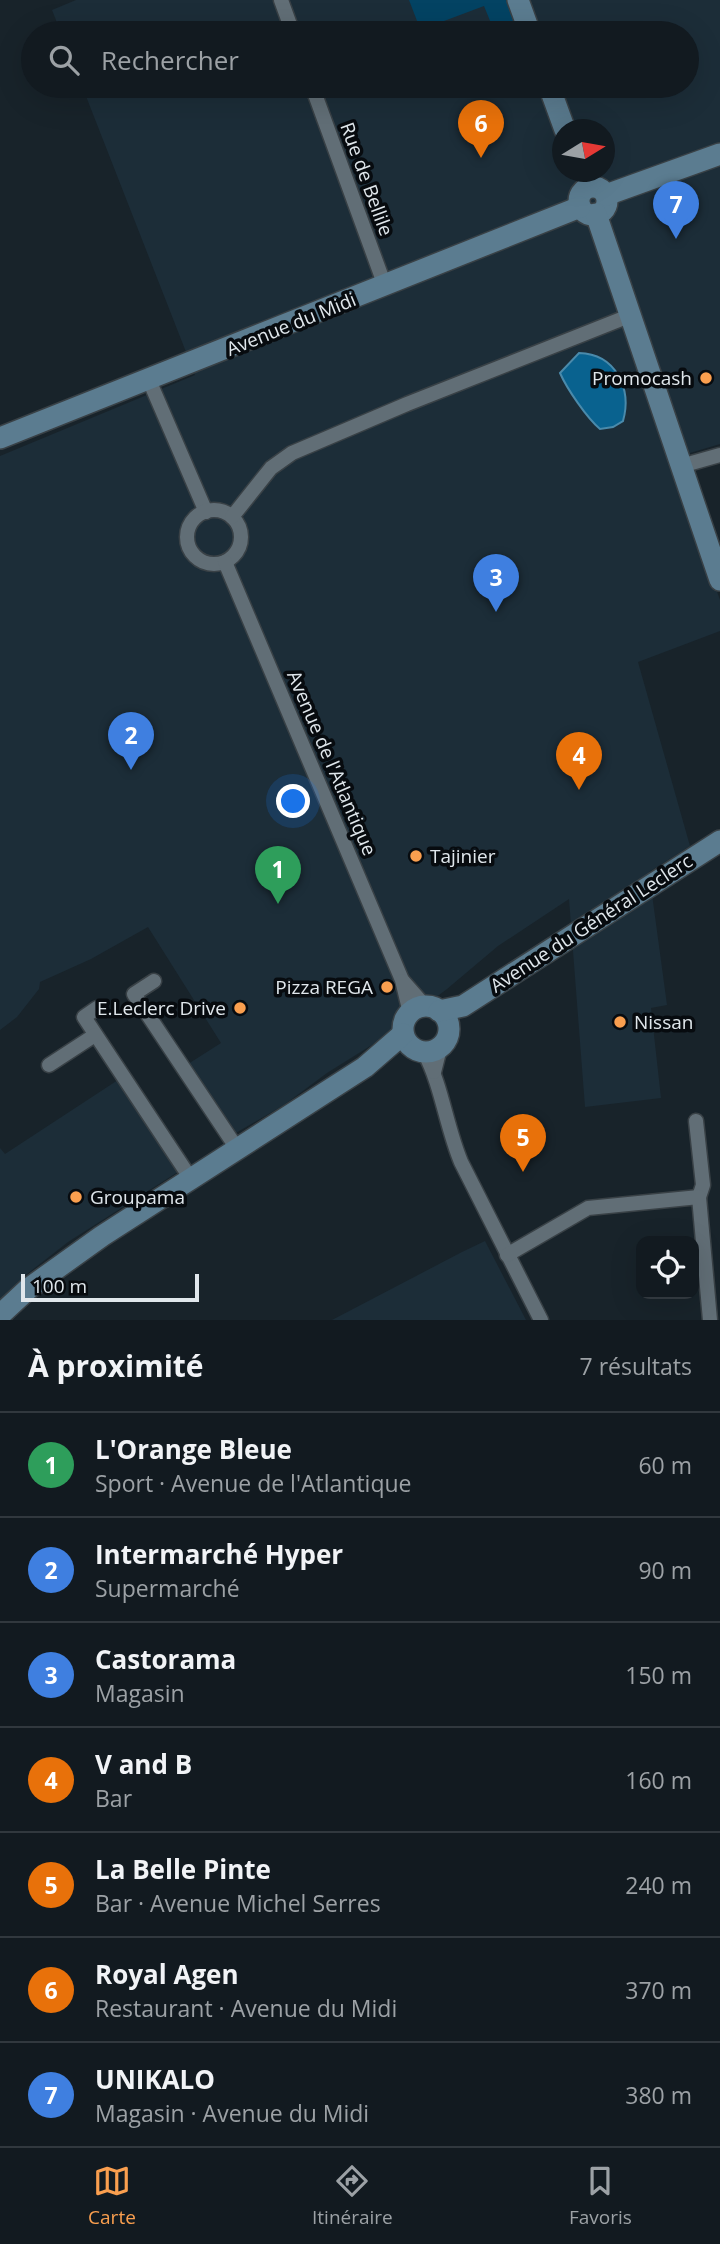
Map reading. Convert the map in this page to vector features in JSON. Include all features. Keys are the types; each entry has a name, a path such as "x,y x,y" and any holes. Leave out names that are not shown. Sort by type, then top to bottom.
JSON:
{"street":[{"path":"281,0 289,21"},
{"path":"518,0 526,21"},
{"name":"Rue de Bellile","path":"316,98 385,286"},
{"path":"554,98 561,119"},
{"name":"Avenue du Midi","path":"0,438 385,286 590,195 720,154"},
{"path":"590,195 720,580"},
{"path":"232,517 271,468 292,453 629,316"},
{"path":"149,380 206,512"},
{"path":"681,466 720,455"},
{"path":"219,511 232,517 241,533 238,550 225,562 209,564 195,556 188,541 190,526 199,515 219,511"},
{"name":"Avenue de l'Atlantique","path":"225,562 425,1030"},
{"name":"Avenue du Général Leclerc","path":"0,1315 28,1289 102,1236 720,841"},
{"path":"154,981 134,994 238,1150"},
{"path":"97,1008 84,1017 191,1179"},
{"path":"425,1030 457,1152 506,1255 541,1320"},
{"path":"50,1065 95,1035"},
{"path":"696,1121 703,1185 699,1197 710,1320"},
{"path":"506,1255 588,1208 699,1197"}],"shaded area":[{"path":"76,0 720,0 720,444 670,459 720,600 720,631 638,662 690,846 649,872 667,1005 651,1008 661,1098 585,1107 569,899 498,946 447,989 375,1043 327,1073 284,1105 234,1134 188,1064 221,1043 148,927 91,959 40,982 39,989 17,1017 0,1030 0,456 195,375 87,98 699,98 699,21 56,21 52,10"},
{"path":"409,0 512,0 520,21 490,21 484,6 444,21 417,21"},
{"path":"579,353 603,360 618,375 623,386 625,409 623,421 613,427 600,429 595,424 567,387 560,373"},
{"path":"118,1080 181,1170 68,1242 27,1274 0,1302 0,1148 5,1154"},
{"path":"485,1241 526,1320 332,1320 462,1252"}],"place":[{"name":"Royal Agen","path":"481,158"},
{"name":"UNIKALO","path":"676,239"},
{"name":"Promocash","path":"706,378"},
{"name":"Castorama","path":"496,612"},
{"name":"Intermarché Hyper","path":"131,770"},
{"name":"V and B","path":"579,790"},
{"name":"Tajinier","path":"416,856"},
{"name":"L'Orange Bleue","path":"278,904"},
{"name":"Pizza REGA","path":"387,987"},
{"name":"E.Leclerc Drive","path":"240,1008"},
{"name":"Nissan","path":"620,1022"},
{"name":"La Belle Pinte","path":"523,1172"},
{"name":"Groupama","path":"76,1197"}]}
